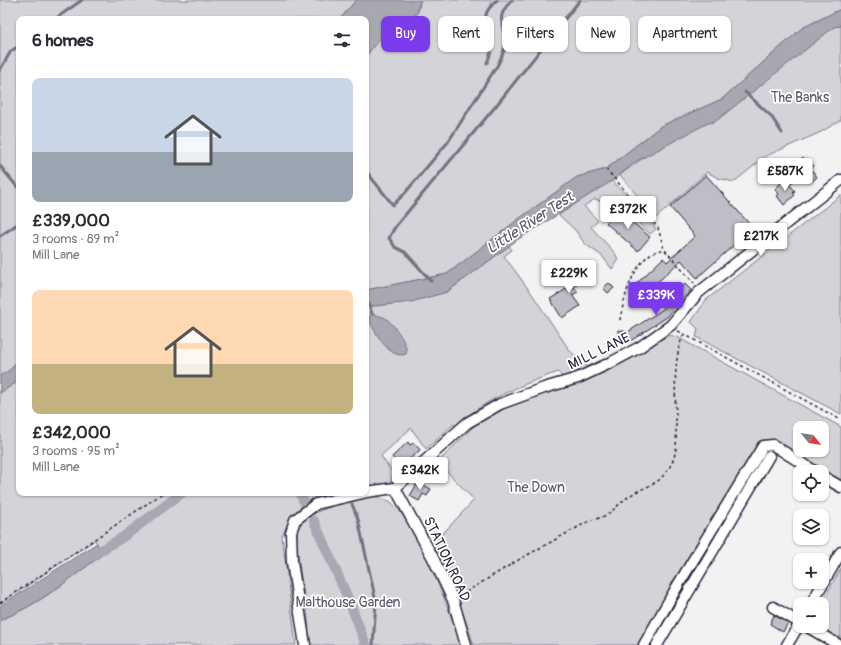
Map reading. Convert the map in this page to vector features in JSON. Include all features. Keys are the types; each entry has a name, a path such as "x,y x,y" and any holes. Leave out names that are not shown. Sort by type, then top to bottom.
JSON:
{"street":[{"name":"MILL LANE","path":"394,488 468,423 500,404 544,388 578,378 640,347 671,324 698,293 841,180"},
{"path":"644,645 678,585 763,446 773,445 805,465"},
{"path":"658,645 769,456"},
{"path":"829,480 841,488"},
{"path":"369,492 394,488"},
{"name":"STATION ROAD","path":"394,488 433,558 453,600 466,645"},
{"path":"305,645 292,562 291,532 295,520 316,504 350,496"},
{"path":"815,597 841,552"},
{"path":"773,607 793,619"},
{"path":"787,645 794,633"},
{"path":"817,633 835,644"}],"path":[{"path":"606,169 658,228 664,249 695,285"},
{"path":"620,320 624,300 639,267 650,254 664,249"},
{"path":"671,324 683,335 841,420"},
{"path":"453,600 520,559 584,523 603,518 611,513 620,502 638,490 652,485 663,477 675,453 676,366 679,347 683,335"},
{"path":"0,603 159,496"}],"green space":[{"path":"0,0 356,0 343,16 16,16 16,496 317,496 297,510 282,536 296,645 0,645 0,620 41,599 102,554 95,540 0,604"},
{"path":"420,0 841,0 841,9 802,28 722,99 661,126 606,169 577,177 520,218 447,274 369,289 369,52 381,38 381,52 430,52 430,16 415,16 419,9"},
{"name":"The Banks","path":"841,23 841,120 821,132 766,156 734,182 718,178 707,172 656,218 620,175 794,47"},
{"path":"611,180 628,196 656,229 650,234 618,204 614,207 595,199 584,206 598,221 591,227 615,253 618,259 612,269 602,256 585,244 575,230 559,215"},
{"path":"841,195 841,414 696,337 698,329 691,322 706,300"},
{"path":"509,246 512,250 504,256 532,294 570,351 589,368 564,378 558,372 530,382 491,400 455,426 454,424 426,449 411,428 381,456 393,473 391,482 369,488 369,297 400,303 447,292"},
{"name":"The Down","path":"669,335 677,337 841,427 841,487 829,480 829,465 805,465 773,445 763,446 645,645 474,645 460,605 432,545 474,500 438,462 474,426 499,409 604,372"},
{"path":"321,496 335,496 326,498"},
{"name":"Malthouse Garden","path":"375,496 389,501 399,510 410,525 441,590 461,645 309,645 308,620 297,546 298,529 303,522 321,510"},
{"path":"841,568 841,641 828,633 829,597 825,597"}],"water":[{"path":"356,0 420,0 415,16 381,16 381,38 369,52 369,16 343,16"},
{"name":"Little River Test","path":"841,9 841,26 834,27 716,121 706,124 635,162 615,179 517,240 447,292 411,302 369,307 369,289 447,274 520,218 577,177 606,169 661,126 722,99 802,28"},
{"path":"372,314 387,319 393,326 403,341 406,354 400,355 394,353 384,345 370,322 369,317"},
{"path":"16,362 16,383 0,393 0,376 11,369"},
{"path":"97,543 102,555 40,599 0,620 0,606"}],"building":[{"path":"803,158 805,161 808,159 814,166 811,169 817,177 810,183 802,174 791,183 776,166 783,160 790,169"},
{"path":"706,175 753,228 697,278 681,260 642,297 633,287 663,258 667,262 695,236 670,207"},
{"path":"785,179 795,191 793,193 795,195 784,205 777,196 779,194 775,189"},
{"path":"618,210 650,237 638,251 606,223"},
{"path":"581,267 587,276 574,287 578,292 572,295 580,306 562,318 550,299 568,288 563,282"},
{"path":"609,283 614,288 608,293 603,288"},
{"path":"685,284 691,290 667,317 632,340 617,337 618,330 628,332 663,309"},
{"path":"408,442 410,445 414,443 420,450 404,464 401,461 398,464 392,457"},
{"path":"418,482 431,489 427,496 423,494 419,501 410,496"},
{"path":"774,615 788,623 783,632 770,624"}],"waterway":[{"path":"59,16 82,0"},
{"path":"487,63 492,45 485,17 490,7 497,0"},
{"path":"369,175 393,205 448,142 497,66 503,54 505,44 501,20 503,11 512,0"},
{"path":"431,281 405,252 395,247 389,238 395,227 495,107 580,0"},
{"path":"0,70 11,51 16,48"},
{"path":"745,92 771,116 782,133"},
{"path":"0,166 16,185"},
{"path":"0,236 16,225"},
{"path":"369,304 372,314"},
{"path":"90,557 123,537 178,496"},
{"path":"301,496 304,502"},
{"path":"352,504 358,519 376,602 373,645"},
{"path":"314,521 350,603 366,645"}]}
